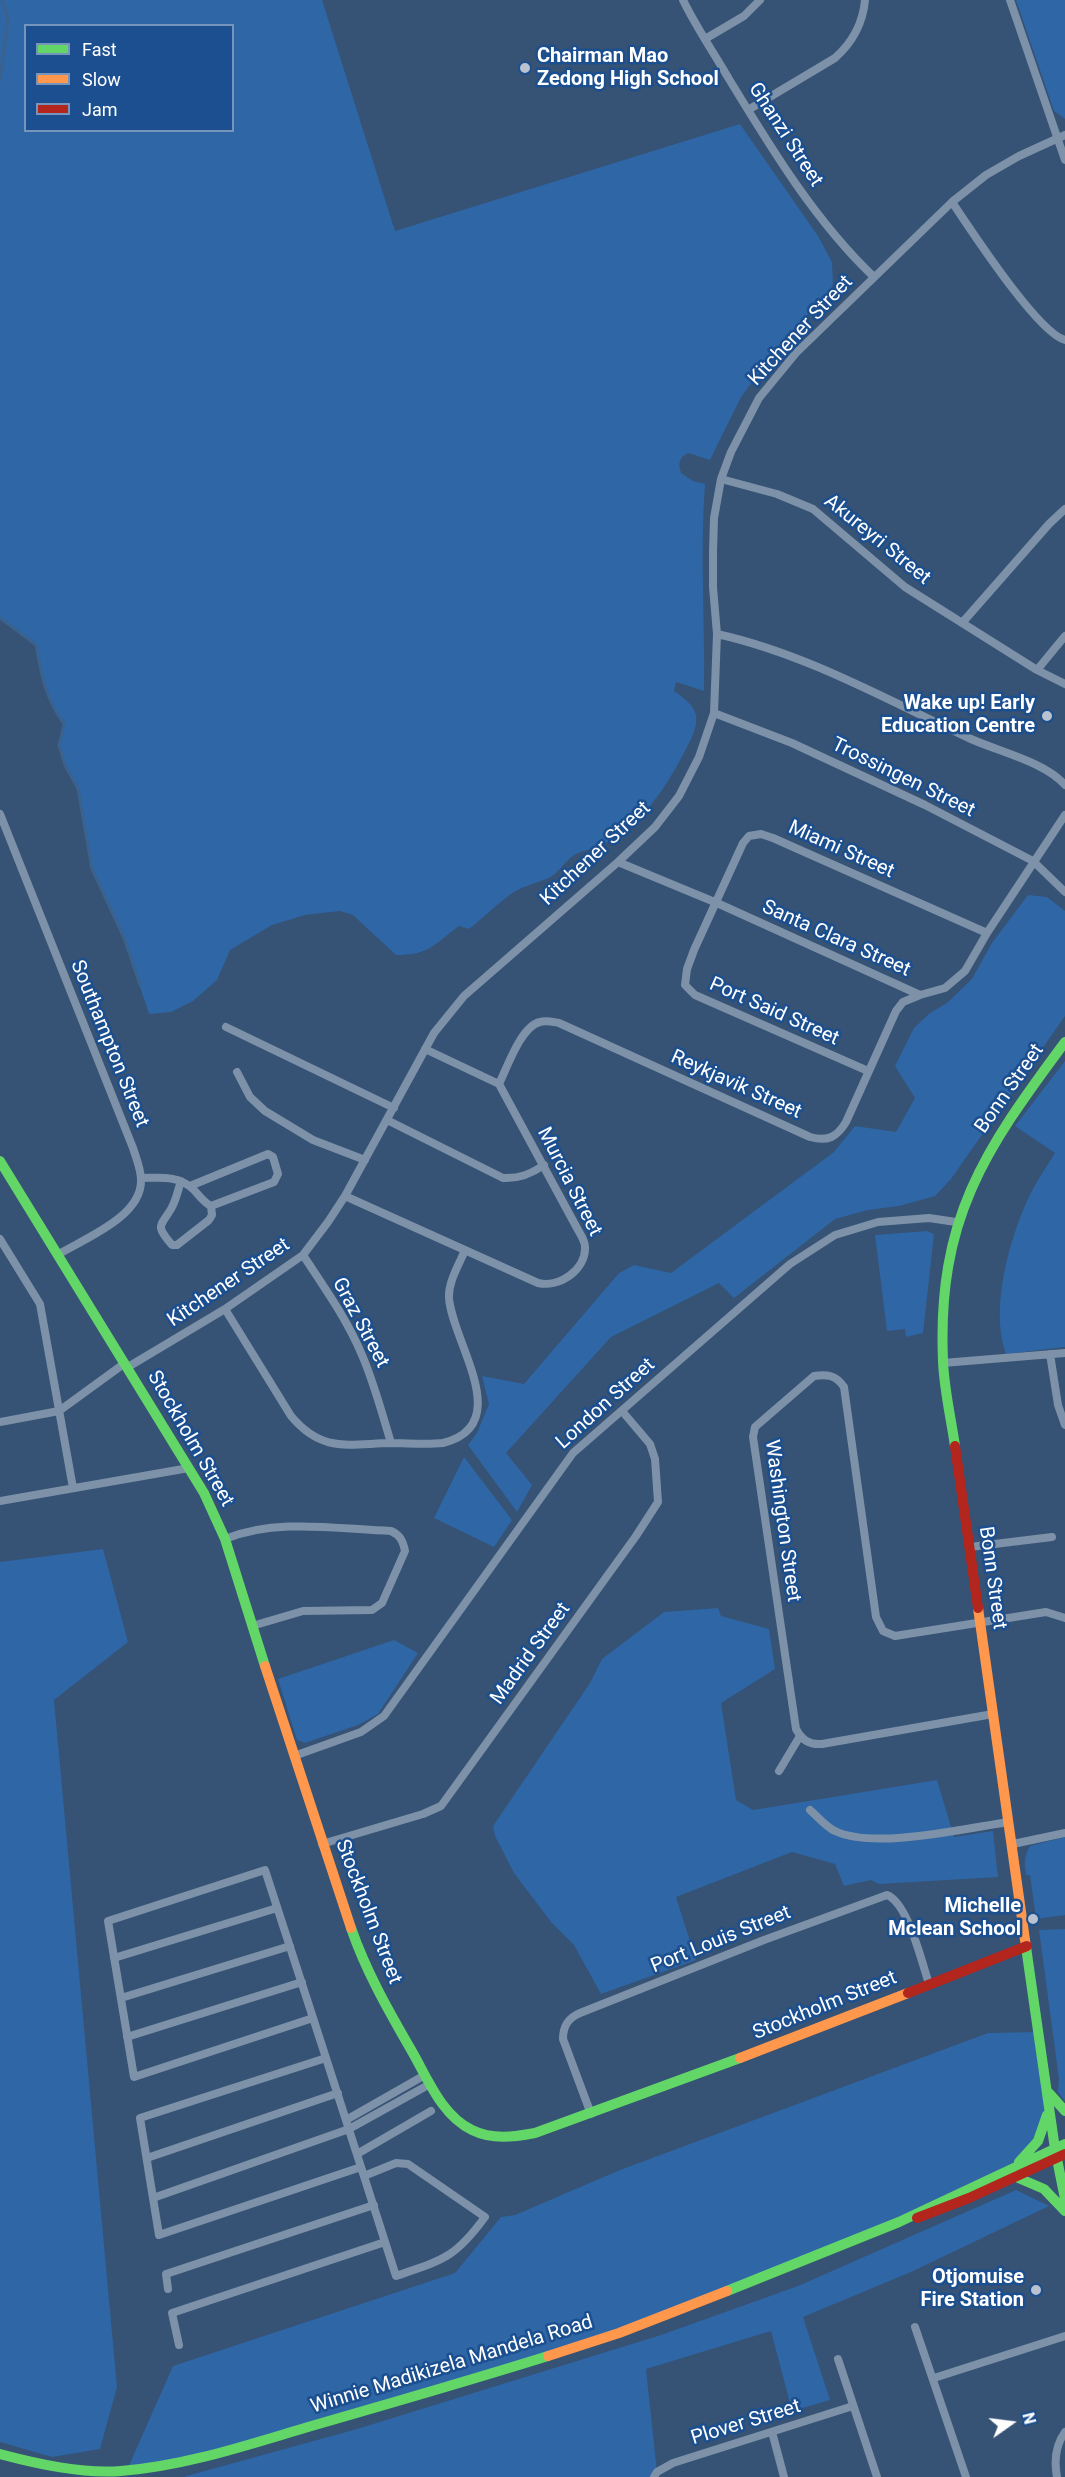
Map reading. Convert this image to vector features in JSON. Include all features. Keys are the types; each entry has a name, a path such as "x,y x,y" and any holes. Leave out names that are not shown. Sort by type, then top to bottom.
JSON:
{"street":[{"name":"Ghanzi Street","path":"683,0 748,110 803,194 842,244 874,277"},
{"path":"705,39 744,16 760,0"},
{"path":"748,110 836,58 845,49 863,17 865,0"},
{"path":"1010,0 1061,136 1065,160"},
{"name":"Kitchener Street","path":"59,1411 127,1365 225,1309 303,1255 345,1196 434,1033 464,996 655,827 679,796 699,757 714,713 717,634 712,552 714,519 721,479 731,452 759,398 796,353 952,202 986,175 1061,136"},
{"path":"952,202 1035,316 1055,336 1065,340"},
{"name":"Akureyri Street","path":"721,479 777,494 813,509 905,587 1037,670 1065,684"},
{"path":"962,623 1049,524 1065,509"},
{"path":"717,634 747,641 845,678 974,740 1055,775 1065,785"},
{"path":"1037,670 1065,636"},
{"name":"Trossingen Street","path":"714,713 792,743 925,805 1033,861 1065,892"},
{"name":"Southampton Street","path":"0,814 133,1148 141,1178"},
{"name":"Santa Clara Street","path":"618,862 717,903 920,995 940,991 965,971 1033,861 1065,815"},
{"name":"Miami Street","path":"717,903 744,843 749,836 761,834 987,933"},
{"name":"Port Said Street","path":"717,903 690,961 684,981 687,989 694,995 868,1071"},
{"name":"Reykjavik Street","path":"499,1084 527,1029 540,1022 559,1023 810,1137 824,1140 834,1136 843,1128 896,1011 903,1002 920,995"},
{"path":"226,1027 394,1108"},
{"name":"Bonn Street","path":"1064,2191 1061,2151 1048,2092 943,1363 941,1318 943,1287 956,1222 969,1187 994,1140 1065,1042"},
{"path":"425,1049 499,1084"},
{"path":"237,1072 250,1097 265,1111 314,1140 365,1160"},
{"name":"Murcia Street","path":"345,1196 543,1284 566,1278 576,1270 585,1254 584,1243 499,1084"},
{"path":"387,1120 503,1178 519,1177 544,1165"},
{"path":"190,1186 268,1154 273,1157 278,1174 274,1182 211,1206"},
{"name":"Stockholm Street","path":"0,1161 209,1502 225,1539 322,1844 363,1962 374,1986 428,2079 452,2117 466,2128 499,2138 516,2138 535,2133 762,2050 1027,1946"},
{"path":"59,1254 128,1212 138,1196 141,1178 172,1178 181,1181 190,1186 211,1206 212,1215 209,1220 177,1245 172,1245 160,1225 172,1208 181,1181"},
{"name":"London Street","path":"294,1756 361,1732 373,1726 391,1709 567,1460 790,1264 824,1241 849,1230 893,1220 929,1218 956,1222"},
{"path":"0,1239 40,1305 74,1488"},
{"path":"225,1309 291,1416 308,1434 330,1445 450,1441 472,1424 478,1411 478,1392 450,1300 453,1279 465,1250"},
{"name":"Graz Street","path":"303,1255 330,1295 356,1342 371,1378 391,1443"},
{"path":"943,1363 1065,1353"},
{"path":"1050,1354 1058,1405 1065,1425"},
{"name":"Washington Street","path":"800,1736 796,1729 753,1432 758,1423 814,1377 834,1376 844,1387 879,1625 883,1632 895,1636 980,1621"},
{"name":"Madrid Street","path":"322,1844 423,1814 441,1806 636,1536 657,1502 655,1460 650,1444 622,1410"},
{"path":"0,1422 59,1411"},
{"path":"0,1501 189,1468"},
{"path":"225,1539 249,1531 276,1526 391,1531 400,1536 403,1543 405,1551 378,1608 303,1611 252,1626"},
{"path":"970,1547 1052,1537"},
{"path":"980,1621 1046,1611 1065,1618"},
{"path":"779,1771 800,1736 810,1743 822,1744 993,1714"},
{"path":"810,1810 833,1830 865,1838 929,1834 1009,1822"},
{"path":"1013,1844 1065,1833"},
{"path":"313,2018 134,2077 108,1921 265,1870 338,2093 364,2176 386,2242 396,2276 442,2260 453,2253 467,2242 485,2217 408,2164 396,2163 364,2176"},
{"name":"Port Louis Street","path":"591,2114 563,2039 563,2032 568,2021 580,2013 764,1940 887,1895 893,1898 903,1912 929,1984"},
{"path":"114,1958 277,1908"},
{"path":"121,1998 290,1946"},
{"path":"127,2037 302,1982"},
{"path":"326,2058 140,2118 159,2235 362,2168"},
{"path":"346,2120 428,2079"},
{"path":"153,2198 349,2129 428,2079"},
{"path":"1048,2092 1065,2111"},
{"path":"1048,2092 1043,2134 1014,2172 1043,2186 1065,2211"},
{"path":"147,2158 338,2093"},
{"path":"357,2154 431,2111"},
{"name":"Winnie Madikizela Mandela Road","path":"0,2454 32,2462 73,2468 120,2470 170,2464 240,2447 484,2376 619,2333 899,2222 944,2209 1014,2172 1061,2151"},
{"path":"168,2289 166,2274 374,2205"},
{"path":"179,2345 172,2313 386,2242"},
{"path":"915,2327 966,2477"},
{"path":"934,2378 1065,2336"},
{"path":"838,2359 877,2477"},
{"name":"Plover Street","path":"654,2477 663,2468 673,2463 853,2406"},
{"path":"772,2432 784,2477"},
{"path":"1057,2477 1054,2460 1065,2432"}],"shaded area":[{"path":"0,0 322,0 395,231 740,124 818,236 832,262 833,284 828,294 785,338 741,397 710,460 688,453 682,457 679,464 681,473 693,481 705,484 704,691 676,682 674,691 684,698 695,711 696,725 669,779 641,816 616,837 576,854 553,876 516,891 469,929 459,926 437,944 424,951 396,955 353,915 340,911 305,915 272,925 230,950 217,980 193,1001 171,1012 149,1014 124,938 92,869 78,789 65,765 59,745 64,724 49,696 42,676 36,645 0,618"},
{"path":"1016,0 1065,0 1065,119 1054,111"},
{"path":"1028,895 1047,897 1065,911 1065,1016 951,1179 935,1196 835,1219 734,1298 719,1283 611,1337 506,1453 532,1485 517,1512 468,1445 477,1433 489,1404 482,1376 524,1384 619,1273 634,1265 671,1273 834,1152 855,1126 896,1132 915,1098 895,1066 914,1028 930,1013 947,1003 972,979 992,943"},
{"path":"1065,1061 1065,1347 1006,1354 1000,1318 1003,1277 1013,1237 1027,1201 1055,1153 1015,1126"},
{"path":"927,1231 934,1234 923,1333 906,1337 905,1329 887,1331 875,1235"},
{"path":"464,1457 512,1520 494,1547 434,1518"},
{"path":"103,1549 128,1642 54,1700 117,2387 100,2449 52,2457 0,2442 0,1562"},
{"path":"718,1608 721,1616 769,1629 775,1669 721,1703 736,1800 753,1810 937,1780 954,1837 993,1831 998,1877 879,1884 871,1880 844,1886 835,1864 792,1852 676,1897 696,1960 601,1994 574,1945 551,1922 514,1873 495,1836 493,1826 590,1683 602,1659 664,1612"},
{"path":"394,1640 418,1653 378,1714 358,1725 305,1743 297,1740 278,1679"},
{"path":"1065,1837 1065,1915 1036,1919 1030,1875 1026,1875 1027,1853 1030,1846"},
{"path":"1065,1929 1065,2101 1058,2092 1059,2079 1039,1930"},
{"path":"1039,2032 1046,2125 1023,2159 948,2198 648,2322 240,2447 127,2470 173,2366 455,2273 501,2217 515,2215 620,2170 988,2033"},
{"path":"1016,2190 1049,2206 911,2272 803,2317 830,2400 792,2411 771,2331 646,2369 657,2472 654,2477 183,2477 357,2429 661,2335 798,2286"}],"waterway":[{"path":"0,80 8,18 2,0"},
{"path":"0,618 36,645 42,676 49,696 64,724 59,745 65,765 78,789 92,869 124,938 140,985"}],"traffic: fast":[{"path":"955,1446 943,1361 943,1311 948,1267 958,1226 971,1189 989,1153 1036,1081 1065,1042"},
{"path":"0,1161 204,1493 225,1539 265,1666"},
{"path":"351,1928 380,1993 431,2087 453,2116 462,2124 480,2133 503,2137 535,2133 740,2058"},
{"path":"1026,1947 1055,2149 1065,2199"},
{"path":"1049,2093 1065,2111"},
{"path":"1019,2162 1038,2141 1047,2115"},
{"path":"727,2291 899,2222 1065,2144"},
{"path":"1016,2177 1044,2189 1065,2211"},
{"path":"0,2454 45,2465 106,2472 169,2465 239,2448 548,2356"}],"traffic: slow":[{"path":"978,1608 1026,1947"},
{"path":"265,1666 351,1928"},
{"path":"740,2058 908,1993"},
{"path":"548,2356 619,2333 727,2291"}],"traffic: jam":[{"path":"955,1446 978,1608"},
{"path":"908,1993 1027,1946"},
{"path":"917,2218 969,2198 1065,2154"}],"place":[{"name":"Chairman Mao Zedong High School","path":"525,68"},
{"name":"Wake up! Early Education Centre","path":"1047,716"},
{"name":"Michelle Mclean School","path":"1033,1919"},
{"name":"Otjomuise Fire Station","path":"1036,2290"}]}
